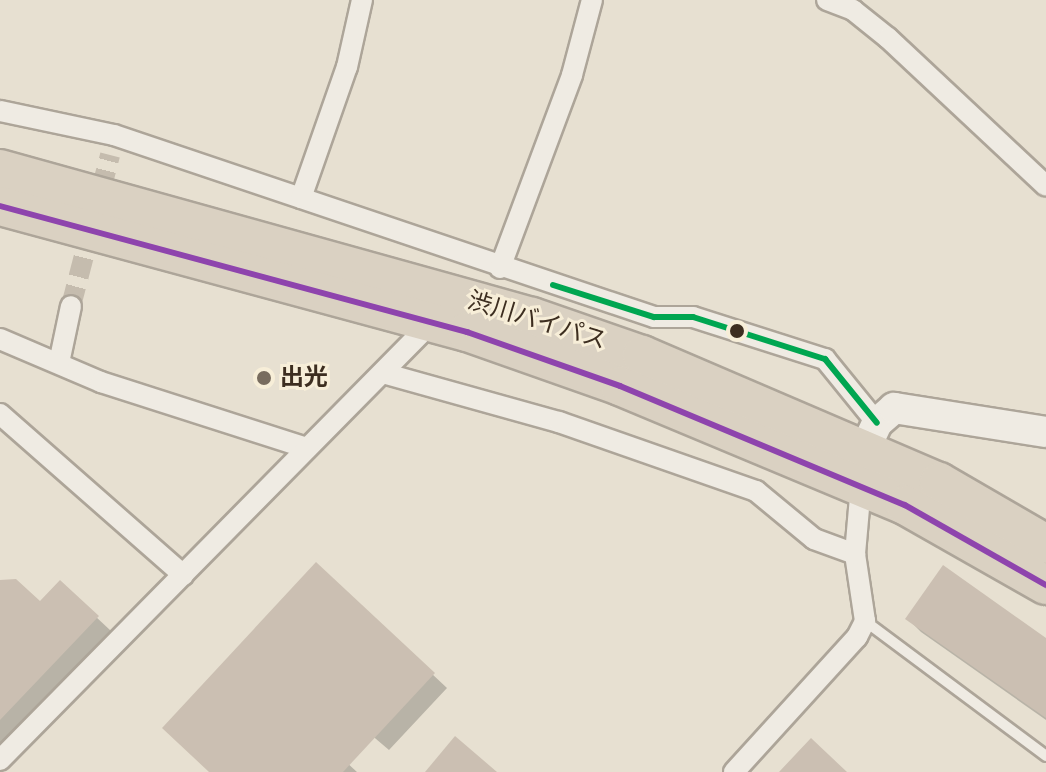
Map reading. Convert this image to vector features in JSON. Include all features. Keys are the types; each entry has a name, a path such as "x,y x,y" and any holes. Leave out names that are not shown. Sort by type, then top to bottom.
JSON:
{"highway":[{"name":"渋川バイパス","path":"0,169 532,317 871,436 939,482 1046,544"},
{"name":"渋川バイパス","path":"0,206 432,322 620,386 861,486 1046,585"}],"street":[{"path":"301,198 347,67 362,0"},
{"path":"500,268 572,75 592,0"},
{"path":"827,0 853,10 888,38 1046,186"},
{"path":"0,111 301,198 500,268 654,317 693,317 825,359 871,436"},
{"path":"59,363 71,306"},
{"path":"0,760 432,322"},
{"path":"0,339 101,382 307,448"},
{"path":"383,373 559,422 756,491 814,539 855,554"},
{"path":"734,772 857,637 865,621 855,554 861,486 871,436 894,408 1046,432"},
{"path":"0,414 183,575"}],"lane":[{"path":"865,621 1046,756"}],"building":[{"path":"316,562 435,673 343,772 209,772 162,728"},
{"path":"943,565 1046,638 1046,718 905,619"},
{"path":"16,579 40,601 60,580 99,616 0,720 0,580"},
{"path":"455,736 497,772 425,772"},
{"path":"811,738 847,772 779,772"}],"tunnel":[{"path":"71,306 110,155"}],"transit line":[{"path":"0,206 467,332 620,386 905,505 1046,585"},
{"path":"553,285 654,317 693,317 825,359 877,423"}],"place":[{"name":"出光","path":"264,378"}]}
